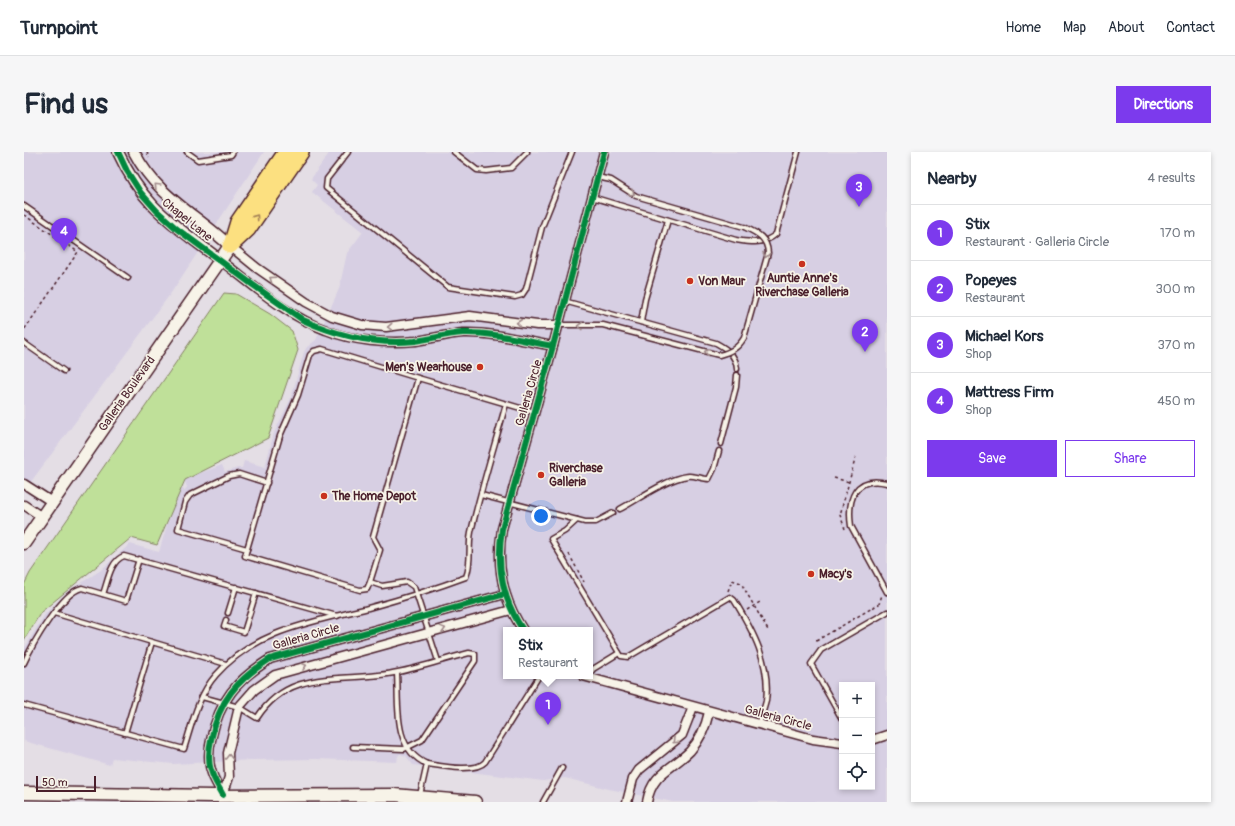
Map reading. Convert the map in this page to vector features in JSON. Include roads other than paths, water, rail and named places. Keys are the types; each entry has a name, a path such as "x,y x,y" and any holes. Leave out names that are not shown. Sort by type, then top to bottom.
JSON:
{"highway":[{"path":"230,246 238,222 286,152"},
{"path":"230,246 248,229 301,152"}],"main road":[{"name":"Galleria Boulevard","path":"24,543 230,246"},
{"path":"24,793 153,799 212,796 223,798 315,798 394,794 440,800 475,802"}],"street":[{"name":"Chapel Lane","path":"118,152 140,193 177,229 220,260"},
{"name":"Chapel Lane","path":"134,152 142,168 158,187 230,246"},
{"name":"Galleria Circle","path":"521,627 511,610 505,594 499,555 502,529 553,346 604,152"},
{"path":"230,246 257,268 306,302 332,316 362,325 386,327 470,316 537,325 558,325"},
{"path":"220,260 303,320 326,330 346,336 381,342 414,341 463,333 487,335 553,346"},
{"path":"24,484 52,502"},
{"path":"24,505 42,517"},
{"name":"Galleria Circle","path":"223,798 210,770 210,746 214,723 223,704 235,686 248,673 270,659 505,594"},
{"path":"223,798 229,776 228,753 239,707 254,690 275,675 511,610"},
{"name":"Galleria Circle","path":"593,678 693,708 826,742 839,744"},
{"path":"628,802 633,780 639,770 682,735 693,708"},
{"path":"647,802 654,781 695,745 702,733 709,712"},
{"path":"875,739 887,735"}],"lane":[{"path":"187,152 198,160 231,155 234,152"},
{"path":"348,152 327,179 326,188 448,287 515,297 522,295 526,289 542,227 572,152"},
{"path":"454,152 478,170 486,171 511,168 527,152"},
{"path":"592,197 742,241 753,243 770,240 776,234 798,152"},
{"path":"558,325 602,325 719,355 730,352 739,346 744,338 766,260 767,246 758,233 725,220 636,196 611,180 597,177"},
{"path":"24,206 128,278"},
{"path":"641,322 645,299 668,220"},
{"path":"564,301 716,343 728,350 737,363 737,369"},
{"path":"24,343 64,371"},
{"path":"418,378 373,536 380,550 367,589 360,590 245,556 280,436 298,395 310,355 314,351 322,349 535,412"},
{"path":"721,444 736,387 737,375"},
{"path":"24,705 184,750 202,698 215,676 242,650 278,632 418,594 466,577 469,571 470,538 506,404"},
{"path":"620,509 677,478 690,476 701,479 709,479 714,469 719,451"},
{"path":"247,549 178,529 185,502 190,495 229,476 240,474 267,483"},
{"path":"887,483 869,481 862,483 857,488 852,499 849,516 851,526 887,592"},
{"path":"481,494 577,520 596,522 613,513"},
{"path":"577,520 566,531 550,539 619,653 624,657 628,657 730,597 734,600 742,613 758,647 766,672 766,701 759,725"},
{"path":"104,594 113,564 118,558 124,556 338,616"},
{"path":"24,663 54,613 78,589 82,588 126,601 139,559"},
{"path":"370,582 382,586 407,582 414,587 418,594 428,633 438,661"},
{"path":"228,613 236,587"},
{"path":"226,620 224,626 244,632 256,593"},
{"path":"841,718 811,664 821,650 887,612"},
{"path":"54,613 226,664"},
{"path":"125,733 152,642"},
{"path":"202,698 239,707 257,718 272,698 288,688 330,678 360,678 398,673 469,652 475,654 476,657 428,733 422,740 408,748 353,747"},
{"path":"593,669 619,653"},
{"path":"398,673 400,734 408,748 421,762 427,764 471,768 481,766 537,679"},
{"path":"420,797 427,764"},
{"path":"543,802 562,768"}],"place":[{"name":"Michael Kors","path":"859,207"},
{"name":"Mattress Firm","path":"64,251"},
{"name":"Auntie Anne's Riverchase Galleria","path":"802,264"},
{"name":"Von Maur","path":"690,281"},
{"name":"Popeyes","path":"865,352"},
{"name":"Men's Wearhouse","path":"480,367"},
{"name":"Riverchase Galleria","path":"541,475"},
{"name":"The Home Depot","path":"324,496"},
{"name":"Macy's","path":"811,574"},
{"name":"Stix","path":"548,725"}]}
